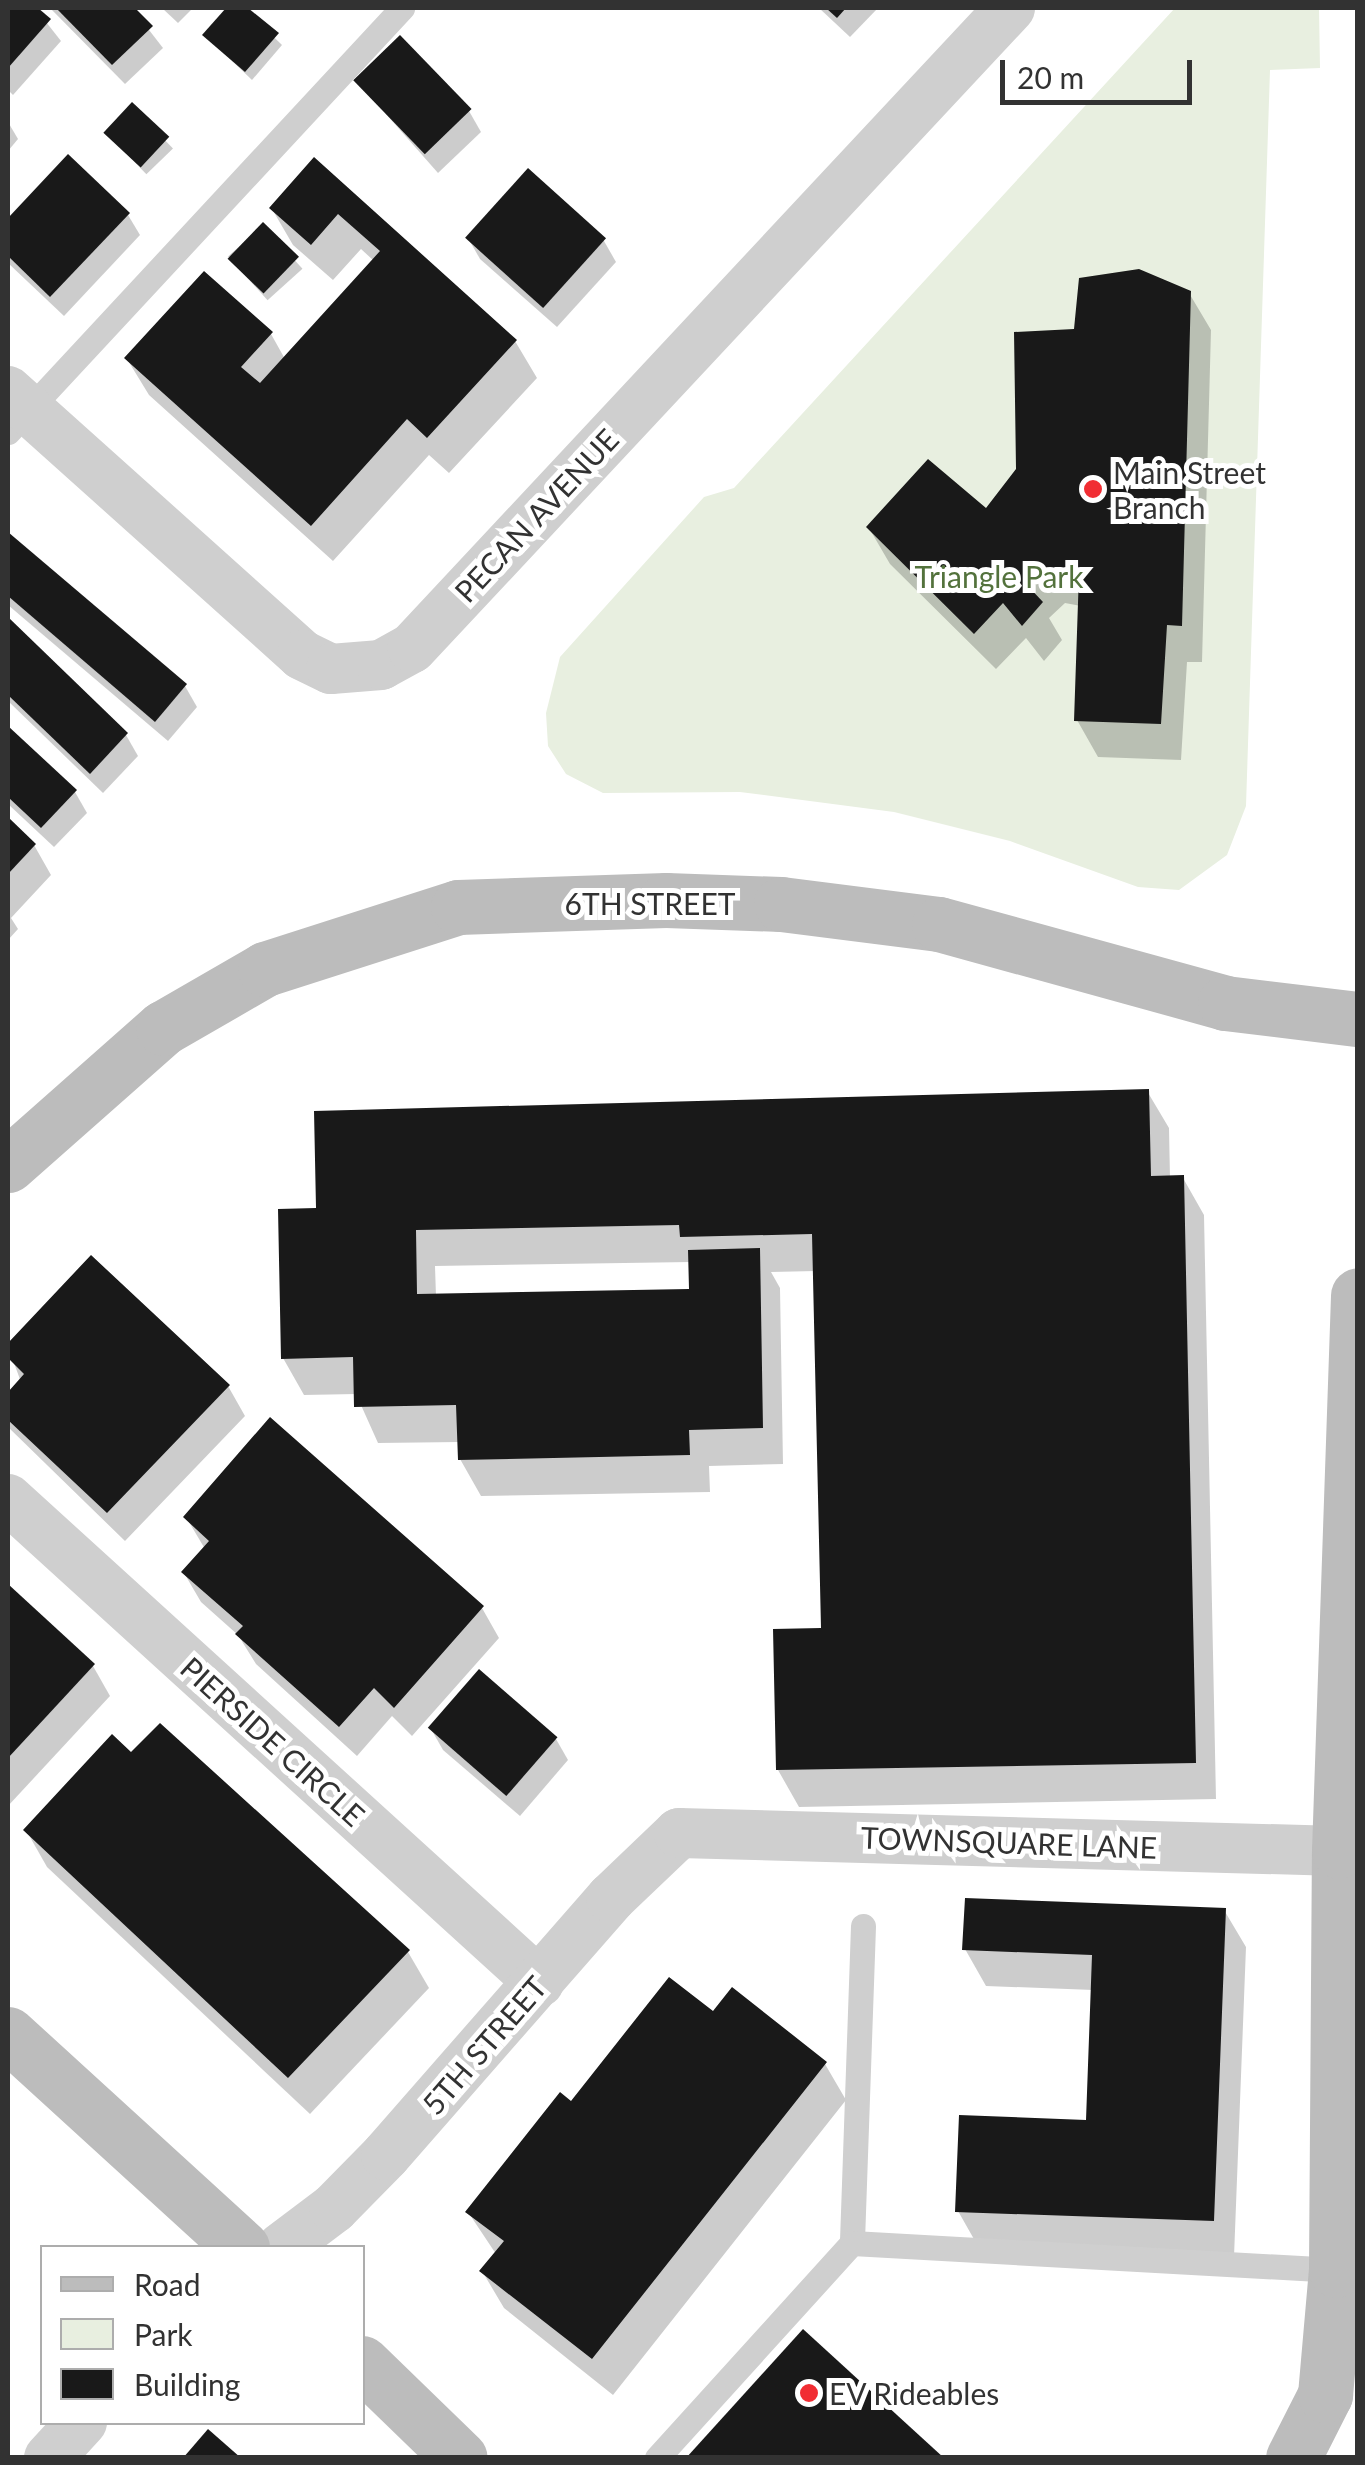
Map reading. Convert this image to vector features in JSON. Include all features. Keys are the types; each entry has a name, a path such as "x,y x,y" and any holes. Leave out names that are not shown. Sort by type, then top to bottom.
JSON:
{"street":[{"name":"PECAN AVENUE","path":"14,411 302,655 332,669 381,665 412,648 1010,8"},
{"name":"6TH STREET","path":"8,1165 162,1028 214,998 265,969 458,908 666,900 781,904 939,924 1225,1003 1358,1019"},
{"path":"1293,2458 1325,2394 1336,2270 1340,1851 1353,1612 1358,1295"},
{"name":"PIERSIDE CIRCLE","path":"8,1500 540,1982"},
{"name":"5TH STREET","path":"285,2245 334,2208 386,2156 679,1833"},
{"name":"TOWNSQUARE LANE","path":"679,1833 1340,1851"},
{"path":"8,2034 239,2245"},
{"path":"365,2366 460,2458"},
{"path":"49,2458 79,2425"}],"lane":[{"path":"14,411 402,8"},
{"path":"656,2458 852,2243 863,1926"},
{"path":"852,2243 1336,2270"}],"green space":[{"name":"Triangle Park","path":"1175,8 1319,8 1320,68 1270,70 1246,806 1227,855 1179,890 1138,887 1010,841 894,812 740,792 603,793 566,774 548,746 546,713 560,657 704,497 734,488"}],"building":[{"path":"8,8 38,8 51,19 8,68"},
{"path":"56,8 135,8 153,26 112,65"},
{"path":"226,8 248,8 279,33 245,72 202,35"},
{"path":"826,8 846,8 837,18"},
{"path":"400,35 472,109 425,154 353,80"},
{"path":"132,102 169,137 141,167 103,133"},
{"path":"68,154 130,213 50,297 8,256 8,218"},
{"path":"314,157 517,340 427,438 407,419 311,526 124,358 204,271 273,332 241,367 260,383 380,251 338,214 311,245 269,208"},
{"path":"528,168 606,238 543,308 465,238"},
{"path":"263,222 299,257 264,293 228,259"},
{"name":"Main Street Branch","path":"1139,269 1191,291 1182,626 1167,625 1161,724 1074,721 1079,573 1044,567 1025,583 1043,602 1022,626 1003,603 974,634 866,527 928,459 986,508 1016,469 1014,332 1074,329 1079,278"},
{"path":"8,532 187,684 155,722 8,596"},
{"path":"8,617 128,733 90,774 8,695"},
{"path":"8,726 77,790 41,828 8,797"},
{"path":"8,817 36,844 8,874"},
{"path":"1149,1089 1151,1176 1184,1175 1196,1763 776,1770 773,1629 821,1628 812,1234 680,1237 679,1225 416,1230 417,1294 689,1289 688,1250 760,1248 763,1428 689,1430 690,1455 458,1460 456,1405 354,1407 353,1357 281,1359 278,1209 316,1208 314,1111"},
{"path":"91,1255 230,1385 107,1513 8,1420 8,1392 24,1374 8,1358 8,1343"},
{"path":"270,1417 484,1606 394,1708 374,1688 339,1727 235,1634 243,1626 181,1572 209,1541 183,1517"},
{"path":"8,1584 95,1664 8,1758"},
{"path":"479,1669 557,1737 506,1796 428,1728"},
{"path":"160,1723 410,1950 288,2078 23,1830 112,1734 131,1752"},
{"path":"965,1898 1226,1908 1214,2221 955,2212 959,2115 1086,2120 1092,1955 962,1950"},
{"path":"669,1977 713,2011 732,1987 827,2062 592,2359 479,2271 504,2241 465,2212 560,2092 571,2101"},
{"name":"EV Rideables","path":"803,2329 944,2458 686,2458"},
{"path":"208,2429 241,2458 183,2458"}],"place":[{"name":"Main Street Branch","path":"1093,489"},
{"name":"EV Rideables","path":"809,2393"}]}
